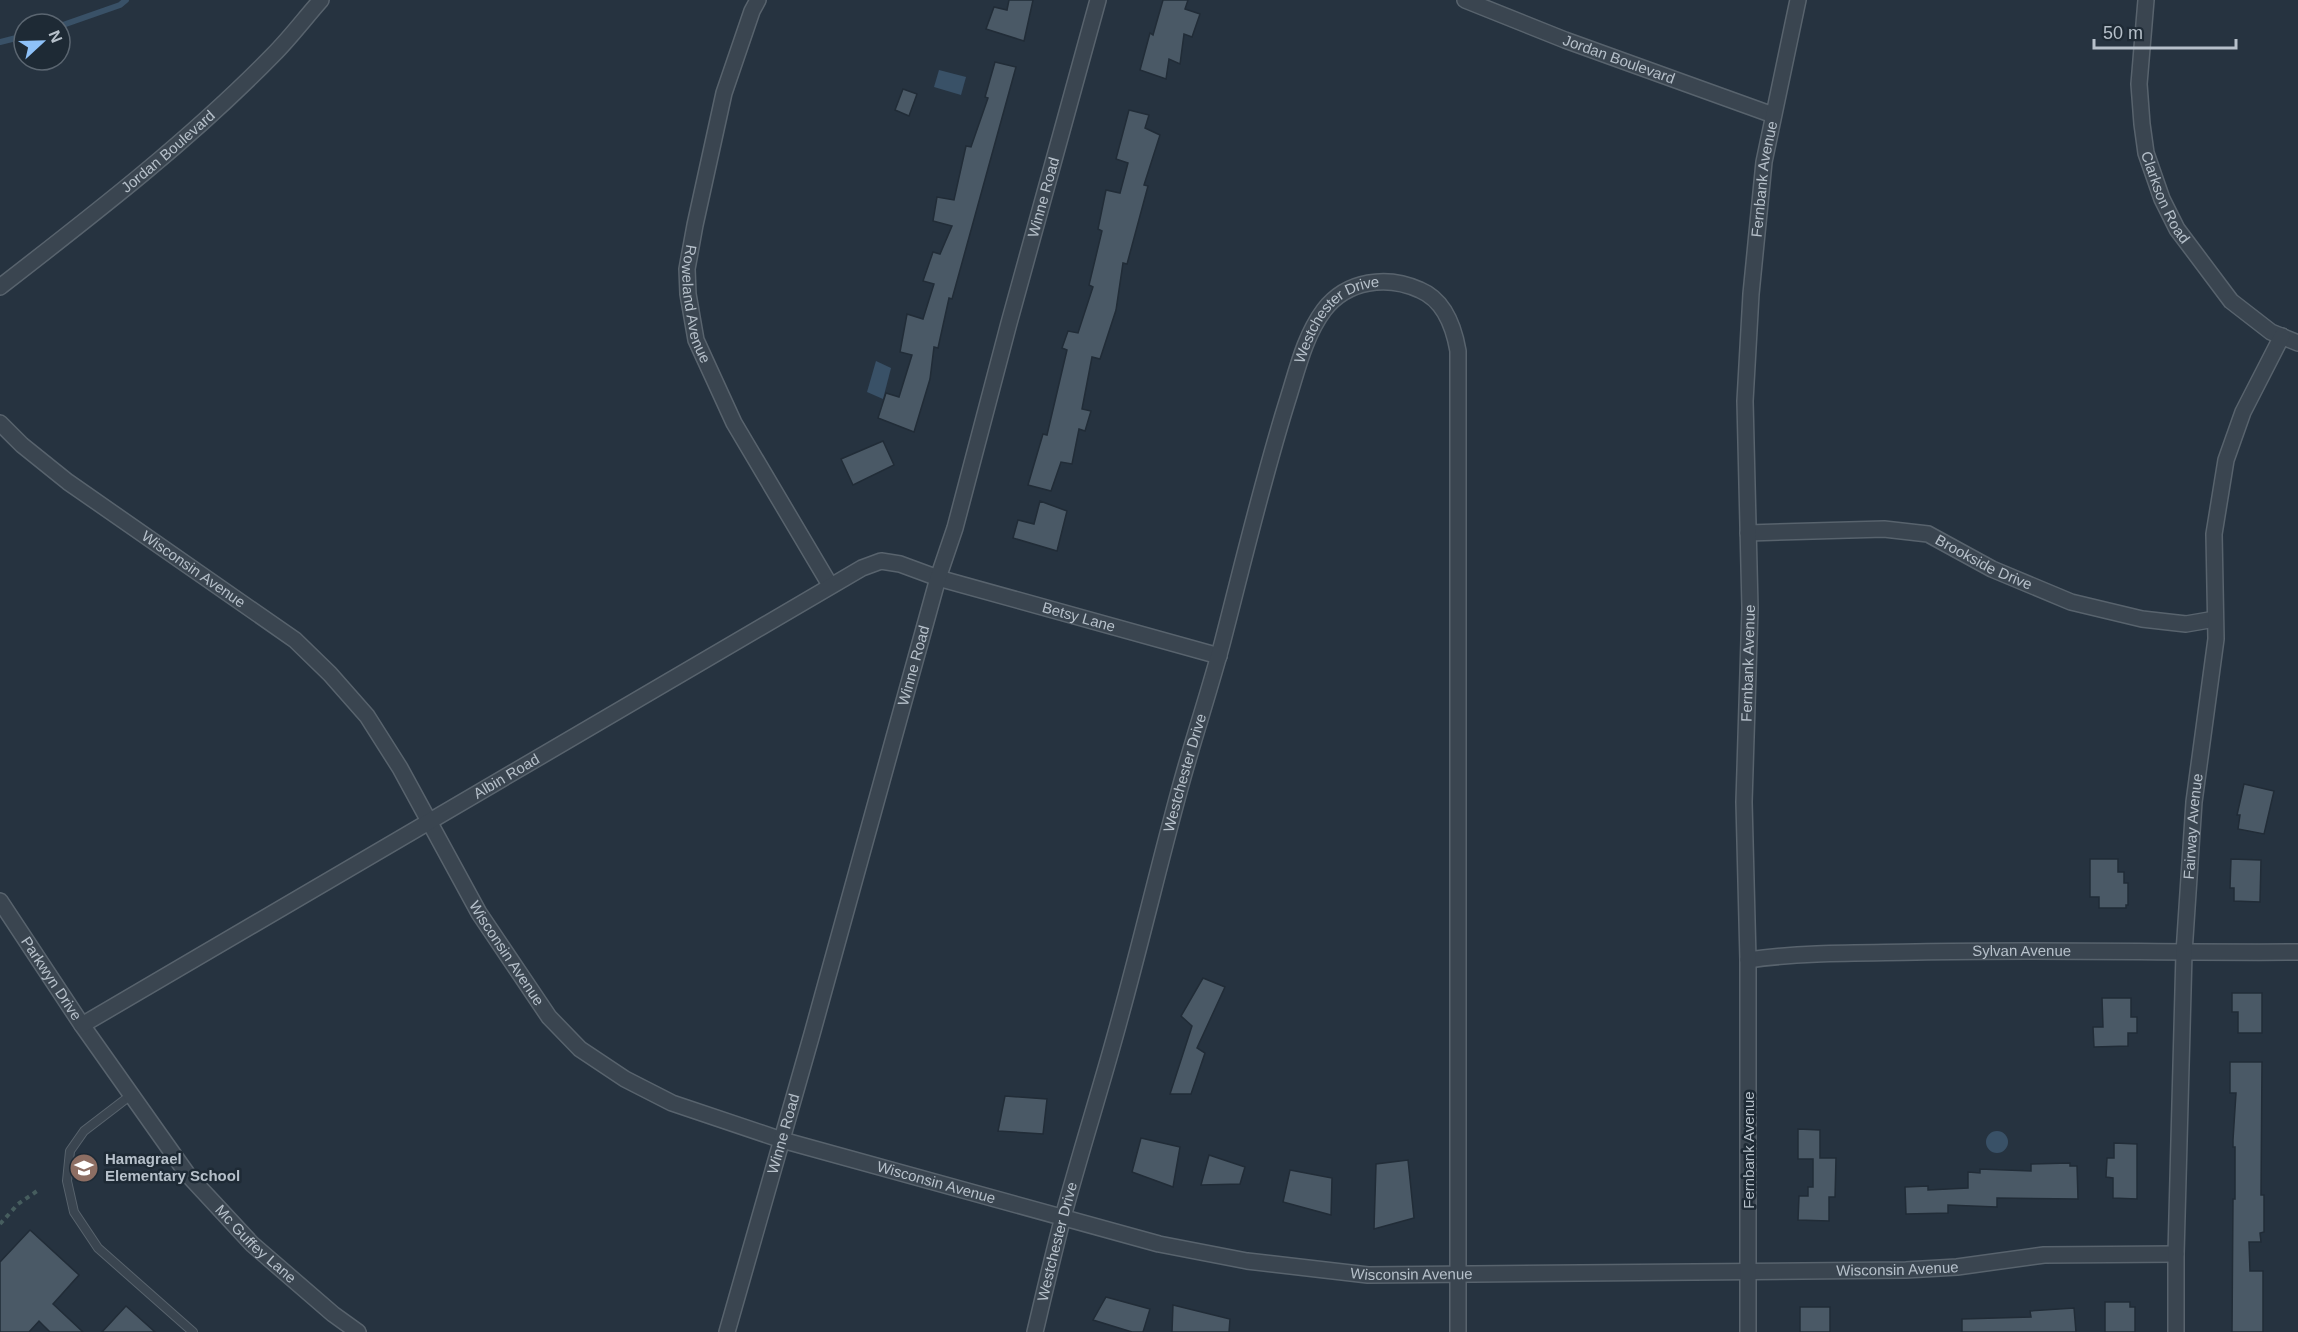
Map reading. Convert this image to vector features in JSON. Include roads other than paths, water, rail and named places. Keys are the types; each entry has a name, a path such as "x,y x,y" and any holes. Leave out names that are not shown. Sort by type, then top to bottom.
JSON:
{"street":[{"name":"Jordan Boulevard","path":"0,287 217,110 274,54 321,0"},
{"name":"Roweland Avenue","path":"758,0 752,11 724,93 687,269 688,294 696,340 734,423 830,585"},
{"name":"Winne Road","path":"726,1332 782,1140 938,578 955,528 1098,0"},
{"name":"Jordan Boulevard","path":"1465,0 1565,40 1773,115"},
{"name":"Fernbank Avenue","path":"1748,1332 1748,960 1744,802 1750,608 1745,401 1764,162 1798,0"},
{"name":"Clarkson Road","path":"2146,0 2139,84 2142,124 2146,153 2162,199 2177,229 2231,300 2271,332 2298,343"},
{"name":"Westchester Drive","path":"1035,1332 1063,1218 1121,1017 1181,785 1219,656 1277,435 1304,348 1315,325 1331,302 1358,285 1378,281 1393,281 1422,291 1432,298 1448,316 1455,333 1458,351 1458,1274"},
{"name":"Fairway Avenue","path":"2176,1332 2175,1254 2184,953 2194,802 2216,639 2214,534 2226,460 2243,412 2282,336"},
{"name":"Wisconsin Avenue","path":"0,423 22,445 68,482 295,640 330,674 367,716 431,822 479,913 549,1017 580,1049 624,1079 672,1103 782,1140 1159,1244 1247,1261 1368,1275 1906,1270 1957,1267 2043,1255 2175,1254"},
{"name":"Brookside Drive","path":"1748,533 1884,529 1928,534 1992,568 2071,602 2153,620 2186,624 2216,619"},
{"name":"Albin Road","path":"82,1025 862,568 880,561 900,564 938,578"},
{"name":"Betsy Lane","path":"938,578 1219,656"},
{"name":"Parkwyn Drive","path":"0,901 82,1025"},
{"name":"Sylvan Avenue","path":"1748,960 1785,954 2010,950 2298,952"},
{"name":"Mc Guffey Lane","path":"82,1025 188,1175 252,1244 333,1314 358,1332"},
{"path":"1458,1274 1458,1332"}],"lane":[{"path":"131,1095 84,1131 70,1151 67,1181 74,1212 98,1248 193,1332"}],"water":[{"path":"939,70 966,77 961,95 934,87"},
{"path":"876,361 891,368 883,399 867,392"},
{"path":"1997,1131 2005,1134 2008,1142 2005,1150 1997,1153 1989,1150 1986,1142 1989,1134"}],"waterway":[{"path":"72,22 120,5 126,0"},
{"path":"0,42 12,39"}],"place":[{"name":"Hamagrael Elementary School","path":"84,1168"}]}
